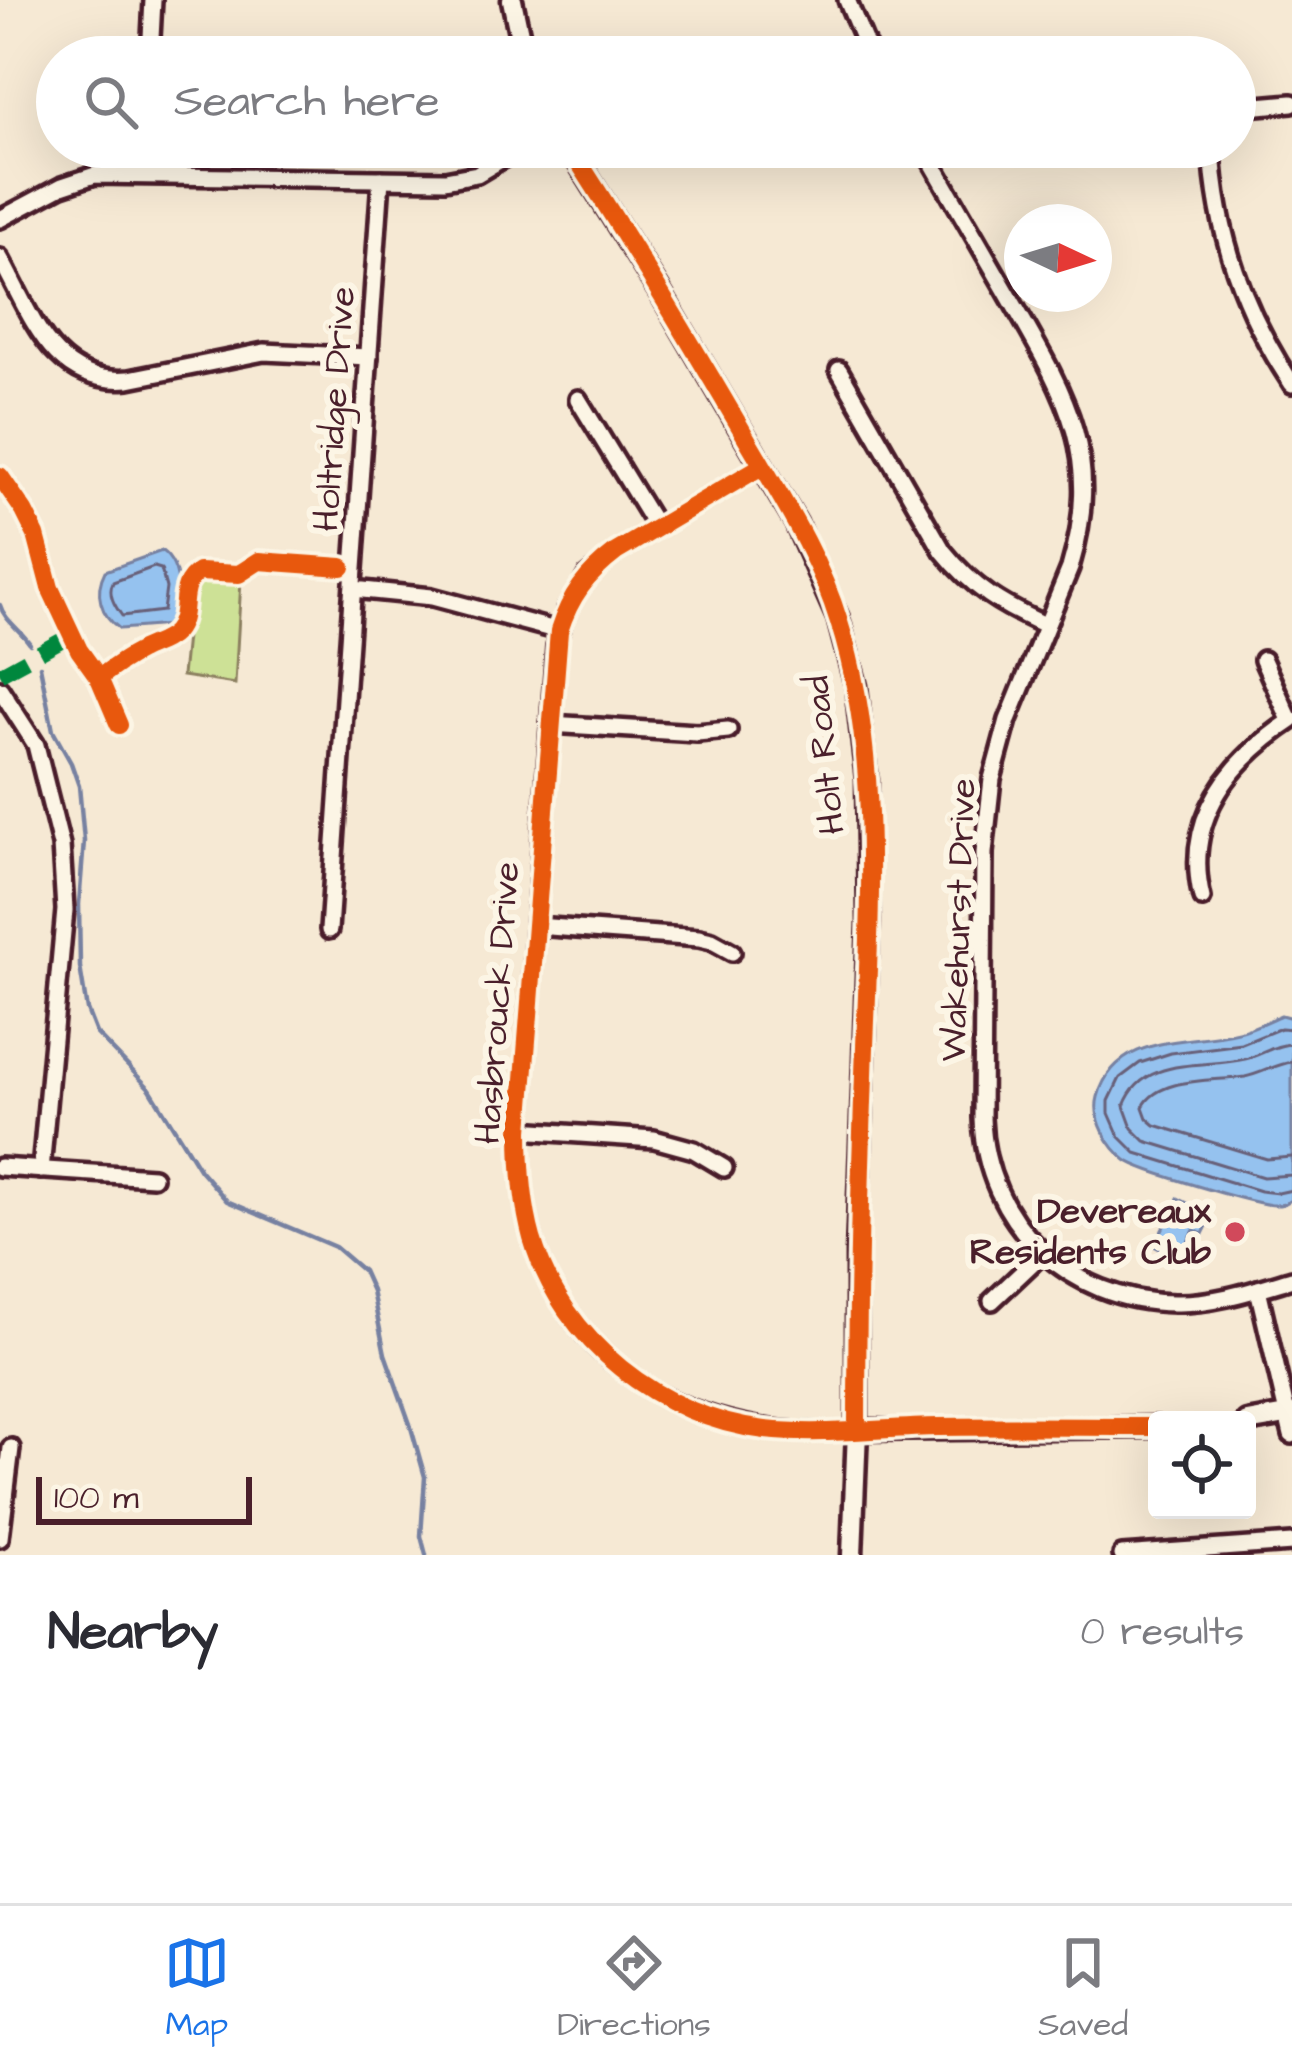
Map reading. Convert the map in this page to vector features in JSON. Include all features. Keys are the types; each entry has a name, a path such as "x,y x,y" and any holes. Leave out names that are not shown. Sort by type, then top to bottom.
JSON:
{"street":[{"path":"151,36 152,0"},
{"path":"512,0 520,36"},
{"path":"847,0 862,36"},
{"path":"1256,106 1292,103"},
{"path":"145,168 145,175"},
{"path":"0,219 79,179 111,174 463,178 489,168"},
{"name":"Holt Road","path":"582,168 796,523 838,618 856,686 867,780 869,920 852,1555"},
{"name":"Wakehurst Drive","path":"935,168 1067,403 1077,433 1084,498 1070,568 1008,720 988,806 982,1132 994,1184 1043,1253 1108,1293 1150,1302 1191,1303 1292,1279"},
{"path":"1214,168 1217,203 1236,278 1261,335 1292,384"},
{"name":"Holtridge Drive","path":"329,930 381,179"},
{"path":"0,257 50,349 71,367 93,377 129,379 264,352 369,357"},
{"path":"839,370 943,551 991,598 1046,625"},
{"path":"578,399 657,528"},
{"name":"Hasbrouck Drive","path":"762,466 616,552 587,576 559,631 520,1130 522,1191 533,1243 562,1300 608,1357 640,1384 678,1405 724,1421 768,1430 857,1430"},
{"path":"353,589 432,597 559,631"},
{"path":"1202,898 1196,850 1206,814 1243,759 1291,720 1264,660"},
{"path":"0,689 36,745 61,845 64,910 41,1170"},
{"path":"550,724 697,733 728,730"},
{"path":"536,926 699,938 732,952"},
{"path":"520,1130 654,1139 694,1150 724,1168"},
{"path":"0,1167 154,1177"},
{"path":"992,1301 1043,1253"},
{"path":"1256,1423 1290,1422 1258,1289"},
{"path":"857,1430 1148,1427"},
{"path":"0,1538 11,1448"},
{"path":"1122,1555 1292,1543"}],"green space":[{"path":"198,577 241,580 235,684 182,676 191,586"}],"water":[{"path":"162,551 177,576 174,617 169,625 120,629 101,603 105,571"},
{"path":"1281,1015 1292,1018 1292,1200 1280,1205 1264,1203 1198,1186 1135,1165 1114,1148 1103,1132 1097,1105 1107,1076 1120,1062 1156,1045 1238,1032"},
{"path":"1178,1198 1212,1216 1203,1234 1194,1230 1179,1259 1154,1246"}],"waterway":[{"path":"0,605 30,644"},
{"path":"40,666 53,731 79,786 84,841 80,967 96,1033 150,1089 200,1170 227,1201 335,1247 363,1271 425,1477 421,1536 426,1555"}],"marked path":[{"path":"0,674 71,635"}],"cycle path":[{"path":"582,168 795,522 830,596 852,673 870,833 857,1430"},
{"path":"762,466 606,560 574,596 559,631 520,1130 526,1211 546,1275 566,1310 621,1368 653,1391 726,1423 808,1432 1148,1427"},
{"path":"0,476 36,535 50,588 119,725"},
{"path":"99,678 175,632 187,585 199,572 239,574 259,561 342,567"}],"place":[{"name":"Devereaux Residents Club","path":"1235,1232"}]}
